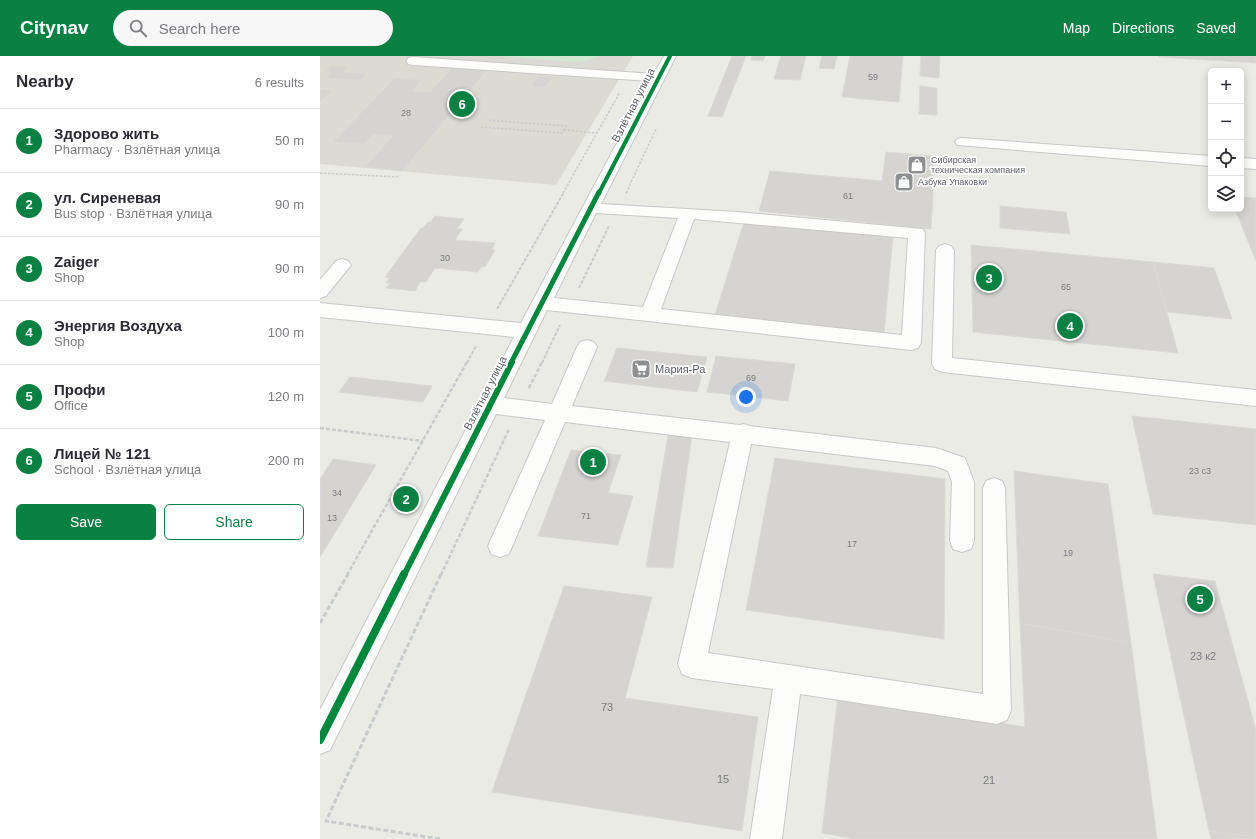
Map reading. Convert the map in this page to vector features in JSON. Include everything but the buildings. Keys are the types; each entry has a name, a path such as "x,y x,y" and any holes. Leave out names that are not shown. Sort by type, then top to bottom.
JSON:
{"street":[{"name":"Взлётная улица","path":"320,740 542,303 670,56"},
{"path":"413,61 658,78"},
{"path":"962,142 1208,161"},
{"path":"1244,163 1256,164"},
{"path":"542,303 911,343 917,233 738,217 617,211 591,208"},
{"path":"649,315 688,214"},
{"path":"945,250 942,364 1256,398"},
{"path":"320,292 342,265"},
{"path":"320,310 528,331"},
{"path":"500,546 587,348"},
{"path":"490,405 936,457 957,465 963,482 962,541"},
{"path":"743,434 692,664 997,710 994,488"},
{"path":"766,839 788,678"}],"path":[{"path":"481,127 562,134 566,126 487,120"},
{"path":"440,839 326,820 519,408 646,153 657,126"},
{"path":"564,130 597,133"},
{"path":"320,173 399,177"},
{"path":"320,428 423,441"}],"shaded area":[{"path":"320,56 633,56 556,185 320,164"}],"green space":[{"path":"499,56 602,56 586,61 575,62"}],"cycle path":[{"path":"320,740 527,331 670,56"}],"place":[{"name":"Лицей № 121","path":"462,104"},
{"name":"Сибирская техническая компания","path":"917,165"},
{"name":"Азбука Упаковки","path":"904,182"},
{"name":"Zaiger","path":"989,278"},
{"name":"Энергия Воздуха","path":"1070,326"},
{"name":"Мария-Ра","path":"641,369"},
{"name":"Здорово жить","path":"593,462"},
{"name":"ул. Сиреневая","path":"406,499"},
{"name":"Профи","path":"1200,599"}]}
